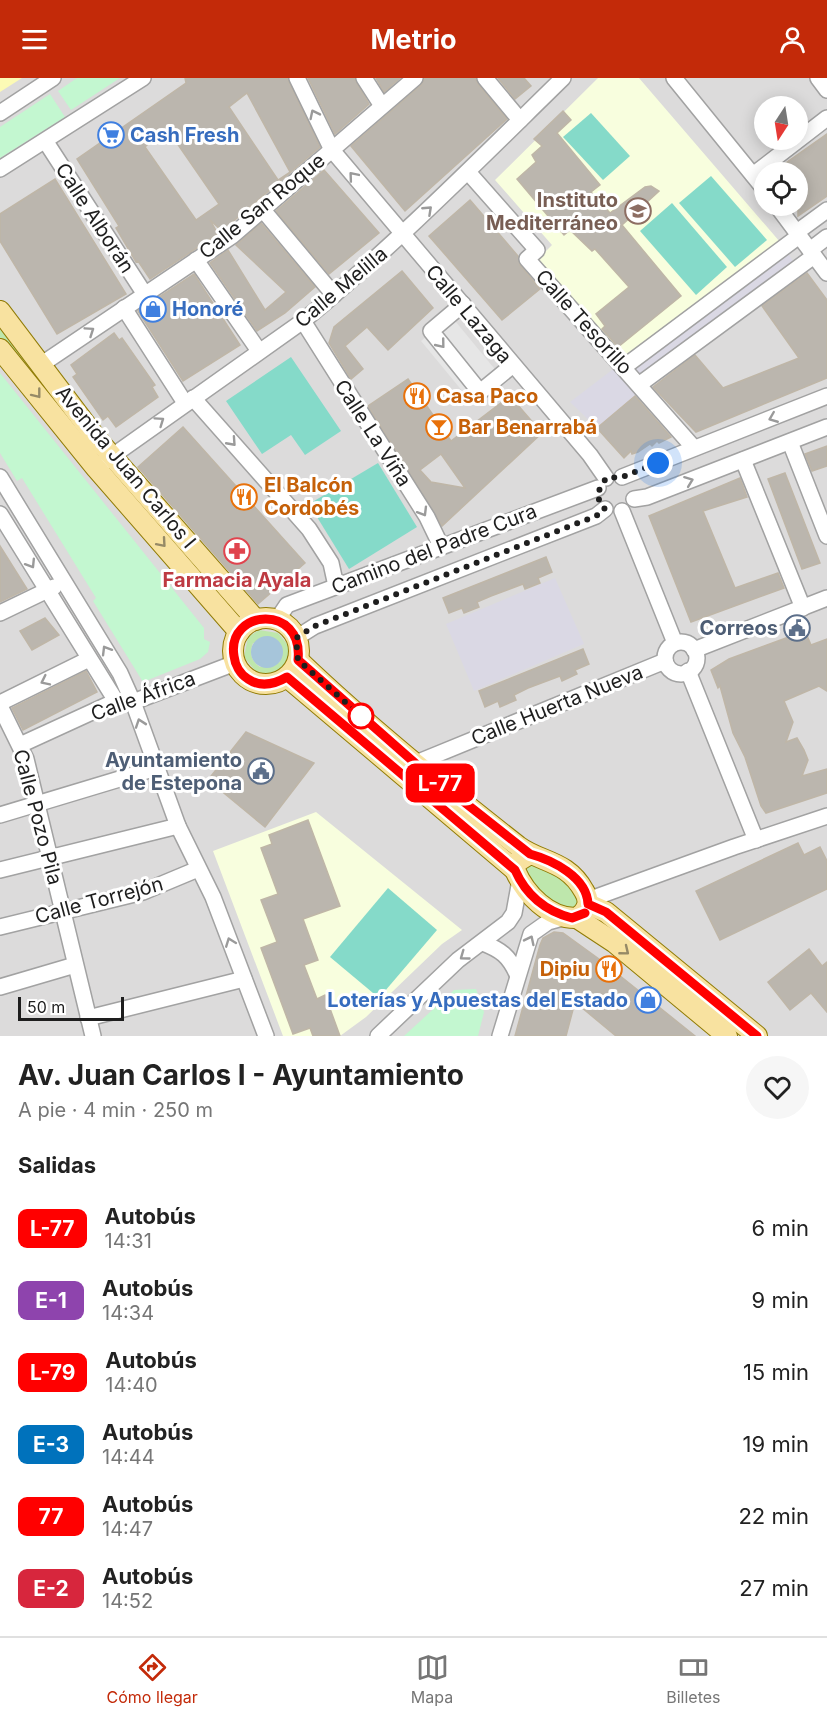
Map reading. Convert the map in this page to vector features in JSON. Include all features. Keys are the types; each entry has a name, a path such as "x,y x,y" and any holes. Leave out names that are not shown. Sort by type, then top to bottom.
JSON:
{"main road":[{"name":"Avenida Juan Carlos I","path":"0,311 96,438 256,620"},
{"name":"Avenida Juan Carlos I","path":"0,349 96,468 239,632"},
{"path":"256,620 277,620 285,624 296,638 298,660 287,677 278,682 257,683 248,679 235,663 233,652 239,632 256,620"},
{"path":"298,660 416,764 530,854 548,859 563,868 584,891 580,910"},
{"path":"287,677 517,875 538,903 606,912 757,1036"},
{"path":"517,875 517,862 530,854"},
{"path":"580,910 615,943 727,1036"}],"street":[{"path":"0,113 53,78"},
{"path":"0,169 46,142 143,78"},
{"name":"Calle Lazaga","path":"297,78 332,150 590,455 602,483"},
{"path":"364,78 382,106"},
{"name":"Calle San Roque","path":"42,364 196,260 262,210 415,78"},
{"path":"485,78 520,120"},
{"name":"Calle Melilla","path":"96,468 303,321 402,234 563,78"},
{"path":"675,78 753,175 827,118"},
{"path":"818,78 827,90"},
{"name":"Calle Alborán","path":"46,142 144,293"},
{"name":"Calle Tesorillo","path":"468,172 537,250 527,259 694,448"},
{"path":"262,210 334,295"},
{"path":"624,367 827,210"},
{"path":"784,216 827,273"},
{"path":"644,389 812,253 827,237"},
{"path":"196,260 259,351"},
{"path":"463,304 430,331 480,392 513,365"},
{"path":"124,308 189,401 309,529 331,563 336,586"},
{"name":"Calle La Viña","path":"303,321 427,517 441,546"},
{"path":"622,511 605,509 598,500 602,483 827,396"},
{"path":"622,511 634,499 647,497 827,427"},
{"path":"790,442 827,536"},
{"path":"743,460 803,608"},
{"path":"0,477 120,673 133,702 178,826 213,897 266,1036"},
{"path":"622,477 631,483 634,499"},
{"name":"Camino del Padre Cura","path":"277,620 287,605 602,483"},
{"name":"Camino del Padre Cura","path":"296,638 315,626 596,516 605,509"},
{"path":"21,511 1,520 116,701"},
{"path":"622,511 675,643"},
{"path":"0,613 64,581"},
{"path":"694,650 827,598"},
{"path":"684,642 694,650 696,662 683,674 672,671 665,661 667,650 675,643 684,642"},
{"path":"0,704 89,658"},
{"name":"Calle Huerta Nueva","path":"416,764 665,661"},
{"name":"Calle África","path":"20,745 116,701 133,702 235,663"},
{"path":"688,671 756,840"},
{"name":"Calle Pozo Pila","path":"0,704 26,759 51,856 88,1030"},
{"path":"0,815 156,768"},
{"path":"501,1036 517,974 531,934 548,922 756,840 827,816"},
{"path":"0,870 178,826"},
{"name":"Calle Torrejón","path":"0,927 142,892 198,869"},
{"path":"378,1036 458,960 508,922 514,913 517,875"},
{"path":"483,943 510,957 517,974"},
{"path":"0,987 75,965"},
{"path":"88,1030 244,979"}],"shaded area":[{"path":"0,78 827,78 827,1036 0,1036"},
{"name":"Instituto Mediterráneo","path":"598,78 639,78 754,212 754,216 758,216 780,242 625,360 537,260 552,245 495,180"},
{"path":"591,113 630,156 603,180 563,137"},
{"path":"711,176 767,240 735,267 679,203"},
{"path":"672,203 727,267 696,295 640,231"},
{"path":"780,242 800,271 652,381 597,428 570,402"},
{"path":"451,316 498,373 468,398 421,341"},
{"path":"291,357 341,431 305,455 291,435 262,454 226,401"},
{"path":"378,463 417,527 349,569 309,504"},
{"path":"555,578 584,644 474,691 446,624"},
{"path":"267,636 278,641 283,652 278,663 267,668 256,663 251,652 256,641"},
{"path":"316,812 462,930 442,944 366,1017 340,1036 283,1036 213,851"},
{"path":"388,888 437,930 379,998 330,957"}],"green space":[{"path":"77,78 120,78 71,110 58,91"},
{"path":"50,94 65,117 0,158 0,127"},
{"path":"0,330 2,330 83,437 0,339"},
{"path":"0,373 204,628 204,639 210,642 208,652 200,659 143,682 93,601 96,598 22,478 17,481 0,453"},
{"path":"259,630 278,633 288,645 285,664 270,673 257,673 244,657 248,637","holes":["253,643 282,646 280,662 260,667 253,659 251,653"]},
{"path":"533,863 568,884 579,906 575,909 567,908 543,896 528,875 527,866"},
{"path":"476,989 484,1012 478,1036 404,1036 454,990"}],"sand":[{"path":"0,78 22,78 0,92"}],"building":[{"path":"185,78 287,78 320,147 222,231 210,220 218,234 150,279 138,261 136,262 116,228 119,226 77,159 186,83","holes":["247,93 290,172 278,180 229,107","162,130 167,136 170,133 219,204 196,220 145,147"]},
{"path":"308,78 354,78 369,104 335,134"},
{"path":"376,78 400,78 384,92"},
{"path":"425,78 475,78 507,119 405,211 351,146 421,85"},
{"path":"498,78 524,78 531,86 515,99"},
{"path":"563,111 571,120 557,133 600,185 591,192 610,213 645,187 651,186 659,191 622,225 681,296 618,347 602,329 605,326 596,314 629,287 595,249 592,251 570,230 564,235 517,179 536,162 532,155 542,146 534,139"},
{"path":"827,134 827,196 808,209 808,162 787,162 804,150 808,150 808,147"},
{"path":"324,170 379,233 329,274 276,211"},
{"path":"55,179 126,294 57,334 0,241 0,214"},
{"path":"470,200 518,256 520,265 540,289 502,320 429,236"},
{"path":"261,223 315,287 285,313 257,331 210,263 228,250 265,310 286,292 236,245"},
{"path":"402,271 433,308 388,350 367,327 345,346 363,369 351,379 329,343 334,327"},
{"path":"807,273 827,300 827,378 696,432 653,387 695,355 723,388 799,358 762,306"},
{"path":"194,274 240,345 183,381 138,311"},
{"path":"114,333 119,340 122,338 155,385 152,387 158,397 116,427 108,416 103,420 73,377 77,374 71,365"},
{"path":"408,379 451,441 510,396 542,433 442,526 368,406","holes":["441,454 465,488 431,482 420,470"]},
{"path":"635,396 671,437 659,443 657,441 652,446 650,444 638,452 632,454 631,451 624,458 597,428"},
{"path":"183,427 305,563 258,604 138,467"},
{"path":"827,446 827,466 812,471 805,454"},
{"path":"785,473 820,563 802,569 768,479"},
{"path":"740,478 747,497 703,511 735,588 778,573 784,588 691,622 649,516"},
{"path":"0,546 27,589 0,602"},
{"path":"546,557 552,572 538,578 540,583 525,589 523,584 491,596 477,602 479,607 464,613 462,608 449,613 443,598"},
{"path":"45,618 59,635 32,650 20,631"},
{"path":"805,631 811,645 827,639 827,691 819,686 784,701 793,722 786,742 797,738 804,750 808,760 802,776 827,769 827,793 766,813 761,806 745,757 733,733 720,686 718,688 711,670 729,659"},
{"path":"583,649 589,664 575,670 577,674 562,681 560,676 528,688 514,695 516,700 500,707 498,701 485,707 479,691"},
{"path":"86,671 97,692 23,730 12,708"},
{"name":"Ayuntamiento de Estepona","path":"246,732 314,763 265,827 208,780"},
{"path":"308,820 340,906 303,919 318,960 304,965 317,999 325,995 340,1036 313,1036 310,1028 293,1034 261,948 277,942 261,900 278,894 261,848 272,844 269,835"},
{"path":"798,843 804,855 820,847 827,861 827,889 720,940 696,891"},
{"path":"554,932 563,933 599,959 695,1036 616,1036 575,1002 566,1036 515,1036 540,945 543,938"},
{"path":"809,949 822,966 827,962 827,1012 811,993 790,1010 768,982"}],"bus line":[{"name":"L-77","path":"585,913 577,918 566,917 538,903 519,880 515,870 287,677 268,685 248,679 235,663 234,641 239,632 256,620 266,618 285,624 296,638 299,649 298,660 334,694 416,764 530,854 548,859 563,868 584,891 588,904 606,912 757,1036"}],"place":[{"name":"Cash Fresh","path":"111,135"},
{"name":"Instituto Mediterráneo","path":"638,211"},
{"name":"Honoré","path":"153,309"},
{"name":"Casa Paco","path":"417,396"},
{"name":"Bar Benarrabá","path":"439,427"},
{"name":"El Balcón Cordobés","path":"244,497"},
{"name":"Farmacia Ayala","path":"237,551"},
{"name":"Correos","path":"797,628"},
{"name":"Ayuntamiento de Estepona","path":"261,771"},
{"name":"Dipiu","path":"609,969"},
{"name":"Loterías y Apuestas del Estado","path":"648,1000"}],"route":[{"path":"361,716 298,660 299,649 296,638 315,626 596,516 605,509 598,500 597,494 598,488 606,478 622,477 658,463"}]}
